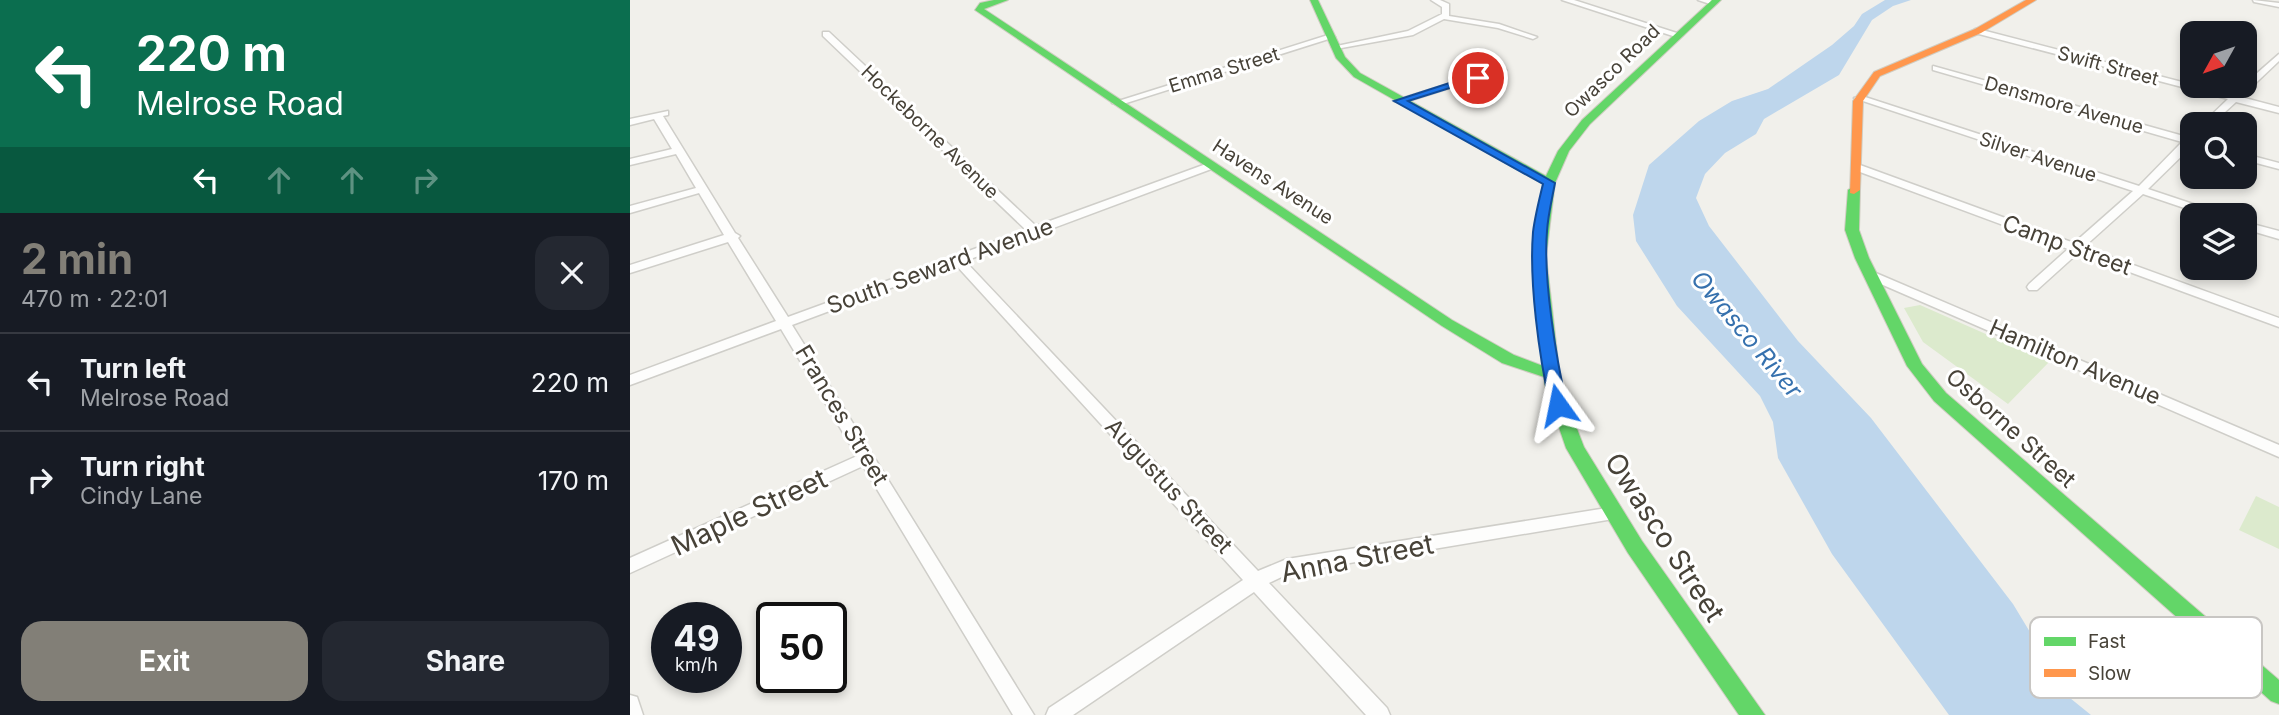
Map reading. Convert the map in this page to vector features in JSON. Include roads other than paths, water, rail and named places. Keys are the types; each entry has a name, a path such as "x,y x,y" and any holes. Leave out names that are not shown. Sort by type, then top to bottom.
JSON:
{"street":[{"name":"Havens Avenue","path":"1004,0 982,5 979,10 1210,166 1522,367 1552,377"},
{"path":"1314,0 1345,65 1357,75 1549,183"},
{"path":"1436,0 1447,8 1444,17 1499,26 1533,37"},
{"path":"1566,0 1679,35"},
{"path":"1860,98 1877,74 1978,31 2032,0"},
{"path":"2257,0 2279,5"},
{"name":"Owasco Road","path":"1552,377 1539,256 1540,231 1549,183 1576,134 1711,1"},
{"name":"Emma Street","path":"1117,103 1334,42 1410,33 1444,17"},
{"name":"Swift Street","path":"1978,31 2279,110"},
{"name":"Hockeborne Avenue","path":"827,34 1034,231"},
{"path":"2220,112 2275,64 2279,56"},
{"name":"Densmore Avenue","path":"1936,68 2180,137"},
{"path":"1399,101 1502,70"},
{"name":"Osborne Street","path":"1860,98 1856,120 1852,230 1915,366 1940,397 2191,617"},
{"name":"Silver Avenue","path":"1860,98 2180,204"},
{"name":"Frances Street","path":"630,122 662,114 679,150 734,236 1024,715"},
{"path":"630,162 679,150"},
{"path":"2033,287 2180,152"},
{"path":"2257,160 2279,166"},
{"name":"South Seward Avenue","path":"630,380 1210,166"},
{"name":"Camp Street","path":"1856,167 2279,323"},
{"path":"630,210 703,189"},
{"path":"2257,229 2279,236"},
{"path":"630,269 734,236"},
{"name":"Augustus Street","path":"957,259 1380,715"},
{"name":"Hamilton Avenue","path":"1871,275 2279,451"},
{"name":"Owasco Street","path":"1552,377 1558,405 1575,448 1613,513 1753,715"},
{"name":"Maple Street","path":"630,566 867,458"},
{"name":"Anna Street","path":"1056,715 1256,581 1287,566 1613,513"},
{"name":"Osborne Street","path":"2262,679 2279,694"},
{"path":"630,704 633,715"}],"water":[{"name":"Owasco River","path":"1885,0 1911,0 1893,6 1872,20 1839,75 1764,119 1756,134 1725,153 1705,174 1696,198 1709,226 1798,341 1871,418 2013,604 2030,632 2030,698 2070,698 2091,715 1949,715 1832,554 1778,458 1773,422 1760,396 1677,306 1636,241 1633,215 1649,165 1699,121 1732,101 1768,89 1832,45 1854,26 1862,14"}]}
